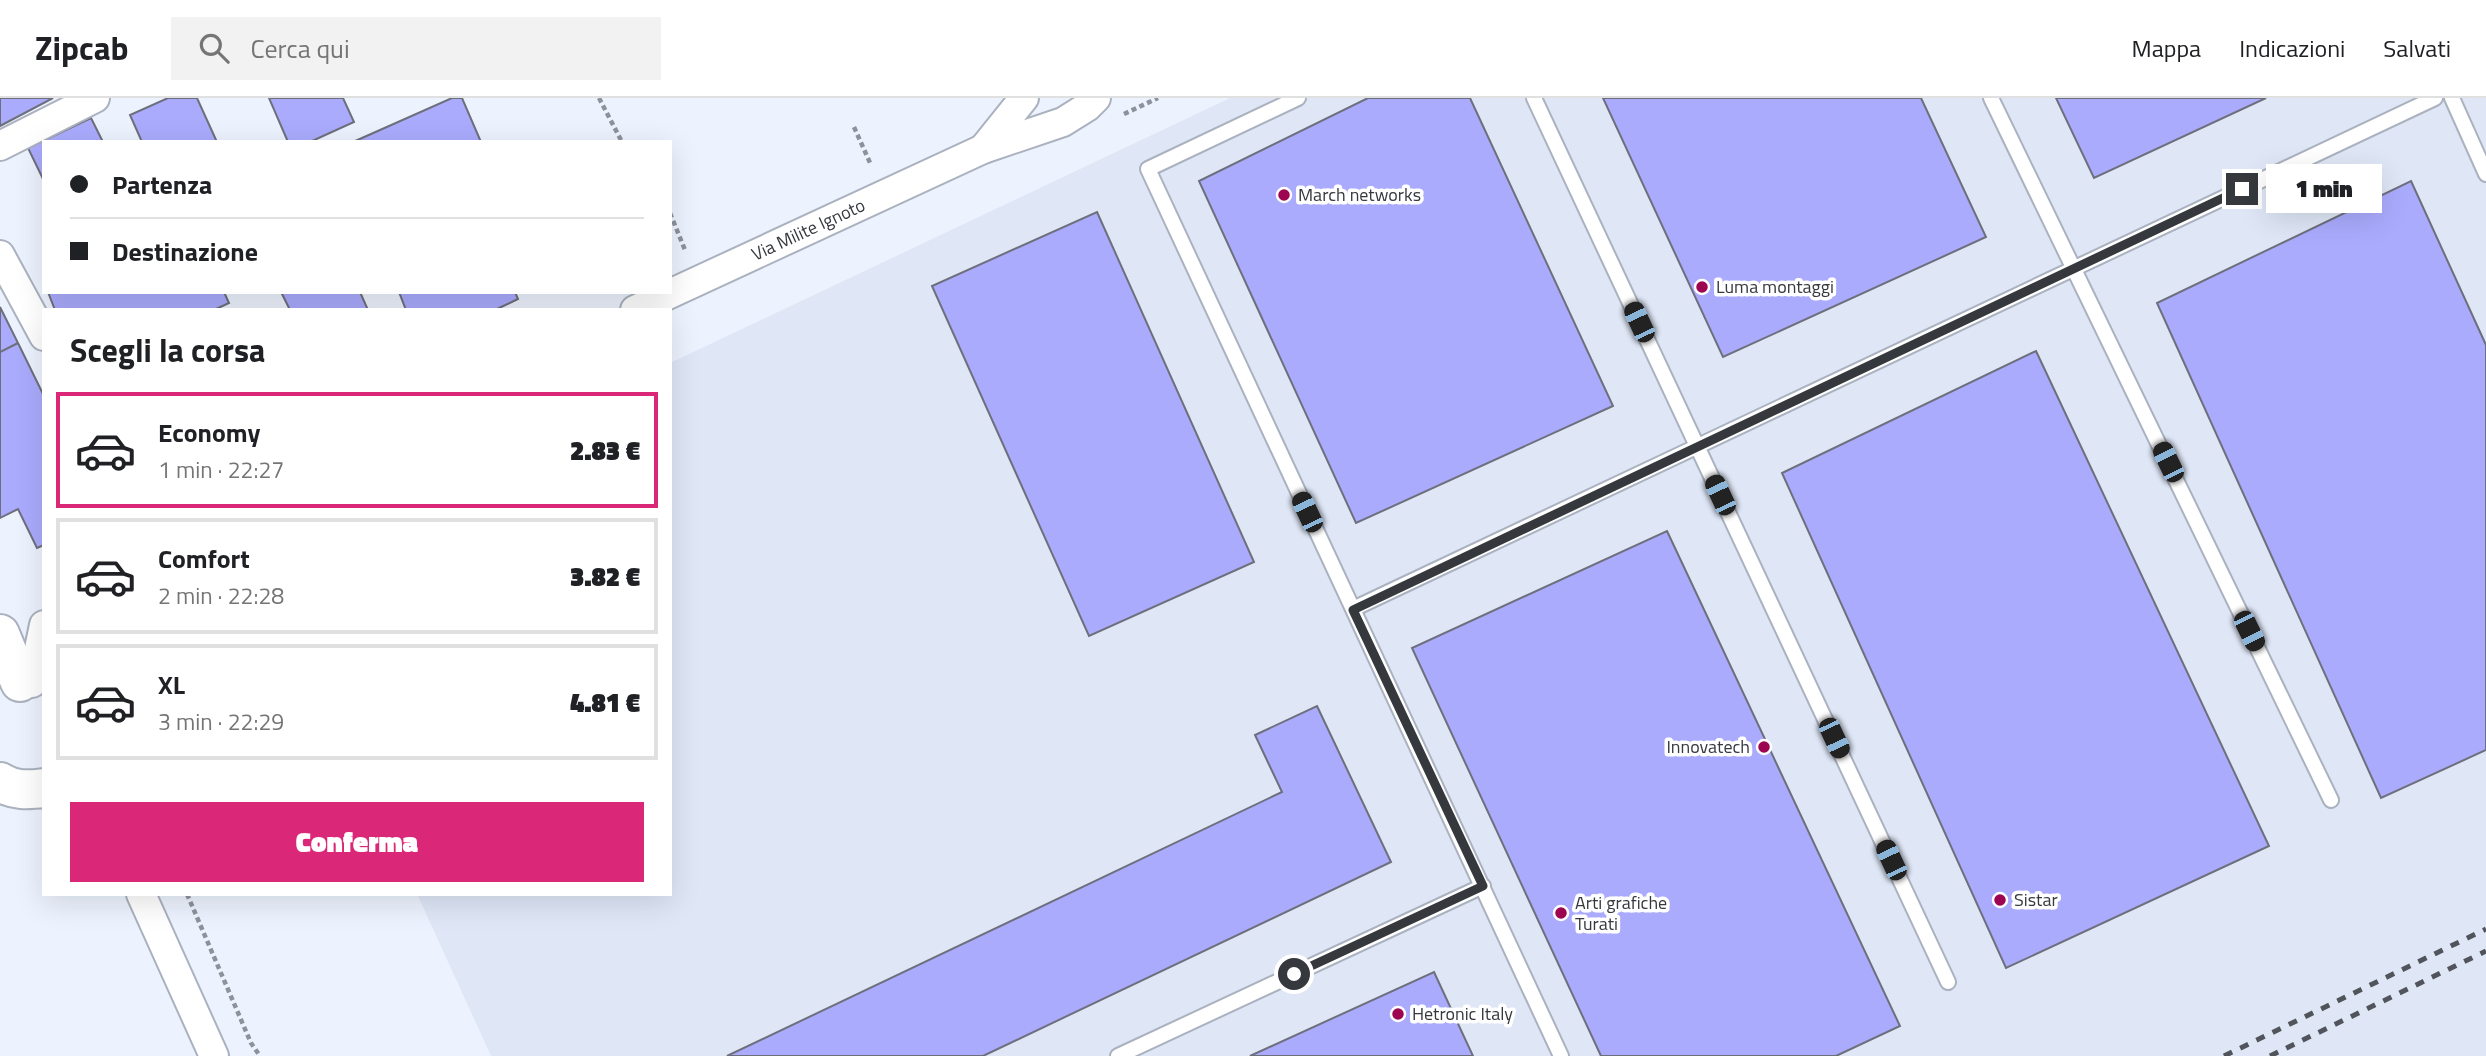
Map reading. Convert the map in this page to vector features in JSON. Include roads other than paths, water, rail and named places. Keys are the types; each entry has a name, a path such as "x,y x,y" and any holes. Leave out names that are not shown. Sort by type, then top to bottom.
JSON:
{"street":[{"path":"0,146 95,98"},
{"name":"Via Milite Ignoto","path":"982,149 1024,98"},
{"name":"Via Milite Ignoto","path":"672,293 982,149 1063,122 1096,98"},
{"path":"0,255 42,332"},
{"name":"Via Milite Ignoto","path":"639,308 669,294"},
{"path":"24,687 42,631"},
{"path":"0,634 24,687"},
{"path":"131,896 155,928"},
{"path":"142,896 214,1056"}],"lane":[{"path":"1298,98 1148,169 1561,1056"},
{"path":"1535,98 1948,982"},
{"path":"1991,98 2331,800"},
{"path":"1353,610 2435,98"},
{"path":"2452,98 2486,174"},
{"path":"1118,1056 1483,886"}],"railway":[{"path":"2224,1056 2486,929"},
{"path":"2270,1056 2486,951"}],"place":[{"name":"March networks","path":"1284,195"},
{"name":"Luma montaggi","path":"1702,287"},
{"name":"Innovatech","path":"1764,747"},
{"name":"Sistar","path":"2000,900"},
{"name":"Arti grafiche Turati","path":"1561,913"},
{"name":"Hetronic Italy","path":"1398,1014"}]}
